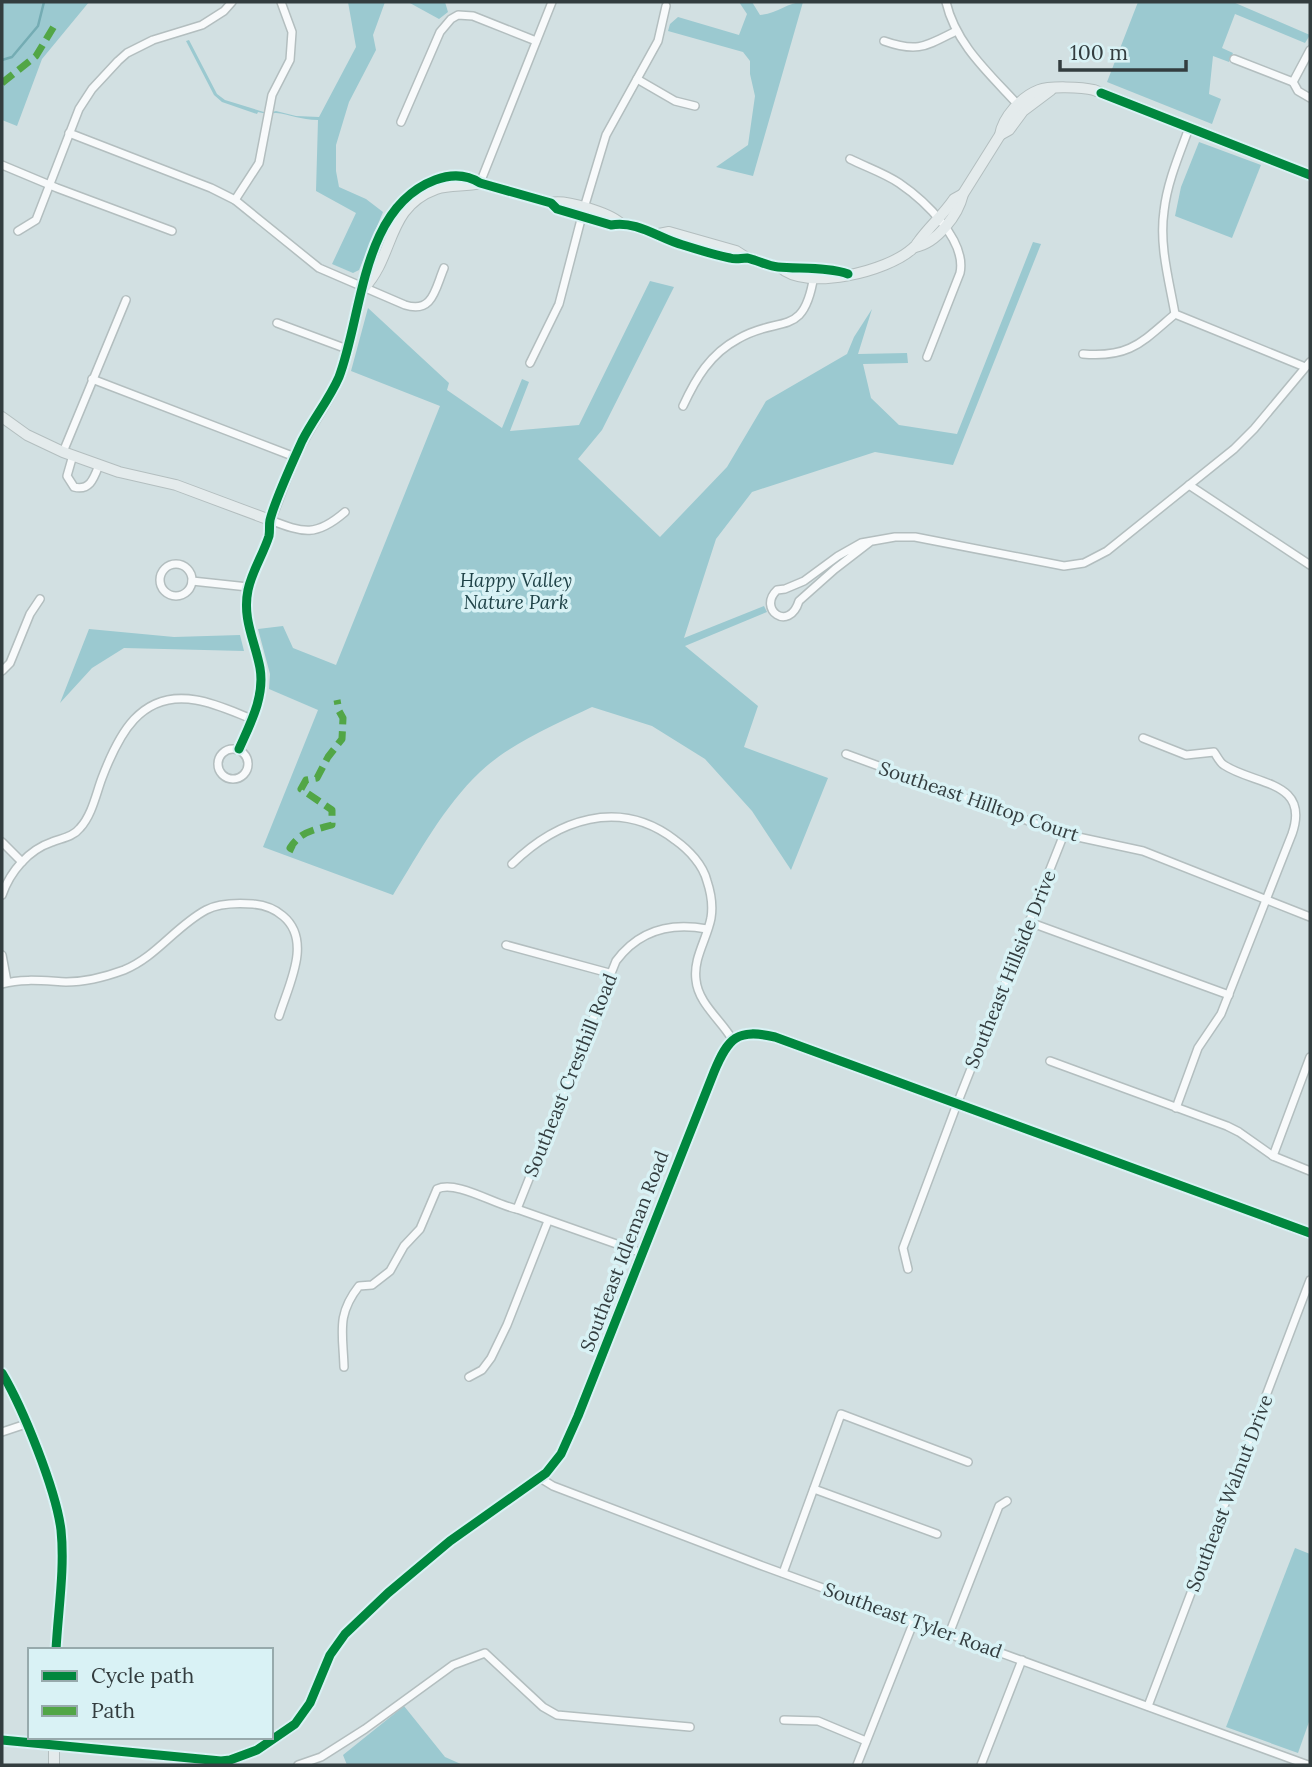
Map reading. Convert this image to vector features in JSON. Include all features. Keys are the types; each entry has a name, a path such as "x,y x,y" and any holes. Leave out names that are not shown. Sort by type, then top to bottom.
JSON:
{"main road":[{"path":"2,417 27,435 68,454 119,472 176,485 270,520 303,439 333,389 363,289 374,277 396,224 411,204 444,186 471,186 480,183 551,204 558,201 582,212 613,217 620,223 659,234 668,241 733,259 747,258 814,274 839,271 848,274 885,264 915,247 941,224 954,199 963,194 1000,135 1002,125 1042,89 1072,87 1094,90 1310,175"},
{"path":"732,1039 753,1034 775,1037 1310,1233"},
{"name":"Southeast Idleman Road","path":"2,1740 54,1741 199,1761 230,1760 257,1750 295,1724 310,1703 337,1644 380,1601 463,1531 541,1478 554,1464 566,1444 714,1072 723,1051 732,1039"},
{"path":"2,1373 26,1424 52,1494 61,1530 56,1648"},
{"path":"54,1741 54,1765"}],"street":[{"path":"18,231 36,220 85,99 127,53 153,40 202,25 224,11 232,2"},
{"path":"235,200 259,163 272,96 290,60 292,32 281,2"},
{"path":"480,183 552,2"},
{"path":"946,2 956,31 973,56 1020,108"},
{"path":"530,363 559,304 582,212 606,135 657,41 666,6"},
{"path":"401,122 440,32 451,19 458,15 473,16 536,41"},
{"path":"884,41 917,48 956,31"},
{"path":"1293,82 1310,50"},
{"path":"1234,59 1293,82 1298,91 1310,98"},
{"path":"637,79 675,102 695,106"},
{"path":"1175,314 1163,248 1164,211 1170,180 1189,128"},
{"path":"69,133 211,188 235,200 303,257 363,289 419,308 431,300 444,268"},
{"path":"850,159 913,193 941,224 960,251 962,264 927,358"},
{"path":"2,165 172,231"},
{"path":"683,406 701,370 723,348 749,333 783,326 797,317 807,304 814,274"},
{"path":"99,465 90,484 83,488 74,487 67,477 68,454 92,379 126,300"},
{"path":"1083,354 1101,356 1121,353 1145,339 1175,314"},
{"path":"870,542 799,601 790,616 775,614 770,599 777,590 804,581 851,547 870,542 895,537 915,537 1048,565 1073,565 1092,560 1107,551 1254,429 1307,365 1175,314"},
{"path":"277,323 347,349"},
{"path":"92,379 295,457"},
{"path":"1189,485 1310,565"},
{"path":"239,749 258,702 260,669 247,621 248,587 270,534 270,520 296,530 315,531 324,528 345,512"},
{"path":"177,564 187,569 192,581 184,593 173,596 160,585 160,578 166,566 177,564"},
{"path":"192,581 248,587"},
{"path":"2,671 10,663 30,614 40,599"},
{"path":"2,895 11,876 22,862 40,847 69,837 82,826 118,739 131,722 150,708 170,700 186,698 207,702 252,719"},
{"path":"1143,738 1185,755 1214,752 1222,765 1277,788 1290,797 1296,811 1295,825 1229,995 1216,1024 1198,1048 1176,1108"},
{"path":"227,749 239,749 246,755 248,766 242,776 228,778 219,770 218,759 227,749"},
{"name":"Southeast Hilltop Court","path":"846,754 1064,834 1143,850 1310,917"},
{"path":"512,864 529,847 553,831 580,821 616,818 648,824 682,844 700,864 707,878 711,898 712,910 696,962 696,982 702,998 732,1039"},
{"name":"Southeast Hillside Drive","path":"908,1269 904,1248 957,1104 1064,834"},
{"path":"2,842 22,862"},
{"path":"2,955 4,983 23,980 69,982 110,975 139,962 206,910 228,904 259,904 281,914 297,938 297,957 279,1016"},
{"path":"1029,922 1229,995"},
{"name":"Southeast Cresthill Road","path":"517,1209 609,973 624,950 647,932 675,926 707,929"},
{"path":"506,945 518,946 609,973"},
{"path":"1273,1156 1308,1069 1310,1057"},
{"path":"1050,1061 1239,1132 1273,1156 1310,1171"},
{"path":"344,1367 341,1318 345,1306 359,1286 372,1285 390,1271 404,1246 420,1229 437,1189 444,1186 452,1186 642,1253"},
{"path":"469,1377 482,1370 491,1358 548,1221"},
{"name":"Southeast Walnut Drive","path":"1148,1706 1310,1280"},
{"path":"783,1573 841,1415 968,1462"},
{"path":"2,1432 26,1424"},
{"name":"Southeast Tyler Road","path":"541,1478 553,1486 783,1573 1308,1765"},
{"path":"814,1489 937,1534"},
{"path":"949,1634 999,1506 1007,1501"},
{"path":"857,1765 914,1621"},
{"path":"298,1765 321,1757 365,1729 453,1665 485,1653 543,1707 556,1715 690,1727"},
{"path":"981,1765 1022,1660"},
{"path":"784,1720 818,1721 866,1741"},
{"path":"230,1760 242,1765"}],"green space":[{"path":"3,2 89,2 42,59 17,126 2,120"},
{"path":"348,2 385,2 373,35 376,50 349,102 336,145 339,187 366,199 383,212 359,270 353,273 332,264 356,213 316,191 318,120 267,113 276,111 296,116 319,117 356,47"},
{"path":"408,2 445,2 448,12 439,19"},
{"path":"739,2 752,2 760,15 803,2 753,176 716,167 748,145 755,96 750,61 743,52 668,31 670,24 678,17 739,35 747,14"},
{"path":"1138,2 1233,2 1310,35 1305,43 1235,14 1222,48 1233,53 1229,62 1213,56 1209,94 1221,99 1212,124 1107,82"},
{"path":"189,40 217,94 225,100 267,113 257,114 222,102 214,95 186,41"},
{"path":"1199,142 1261,165 1232,238 1175,216 1181,187"},
{"name":"Happy Valley Nature Park","path":"1033,242 1041,244 953,465 875,452 752,492 716,539 684,638 764,606 767,612 685,646 758,706 744,747 828,778 791,870 752,811 705,759 652,726 592,707 505,752 480,772 444,815 393,895 263,847 318,710 269,689 270,674 258,629 283,626 293,648 336,665 440,406 351,371 368,308 449,383 447,390 502,428 522,379 529,382 510,431 579,425 650,281 674,287 602,430 578,459 660,537 727,467 766,401 847,354 854,337 872,309 858,354 907,353 908,363 863,364 871,398 899,425 957,434"},
{"path":"89,629 174,637 240,635 244,651 124,648 92,668 60,703"},
{"path":"1295,1548 1310,1554 1310,1719 1298,1753 1226,1727"},
{"path":"404,1706 445,1757 463,1765 347,1765 343,1755"}],"waterway":[{"path":"2,60 12,57 38,26 44,2"}],"marked path":[{"path":"2,83 36,56 56,23"},
{"path":"294,850 290,848 303,835 332,825 332,810 301,789 306,780 317,778 342,739 343,718 337,700"}],"cycle path":[{"path":"1101,93 1310,175"},
{"path":"239,749 256,710 260,689 260,668 250,630 247,601 250,583 269,536 272,512 306,433 339,377 368,265 378,238 392,214 411,194 441,178 464,177 551,203 557,209 611,225 630,225 674,242 734,259 747,258 778,267 823,269 848,274"},
{"path":"2,1740 221,1761 257,1750 295,1724 310,1703 330,1655 345,1634 388,1593 450,1541 546,1473 561,1454 714,1072 729,1044 743,1035 775,1037 1310,1233"},
{"path":"2,1373 38,1450 58,1513 62,1560 56,1648"}]}
